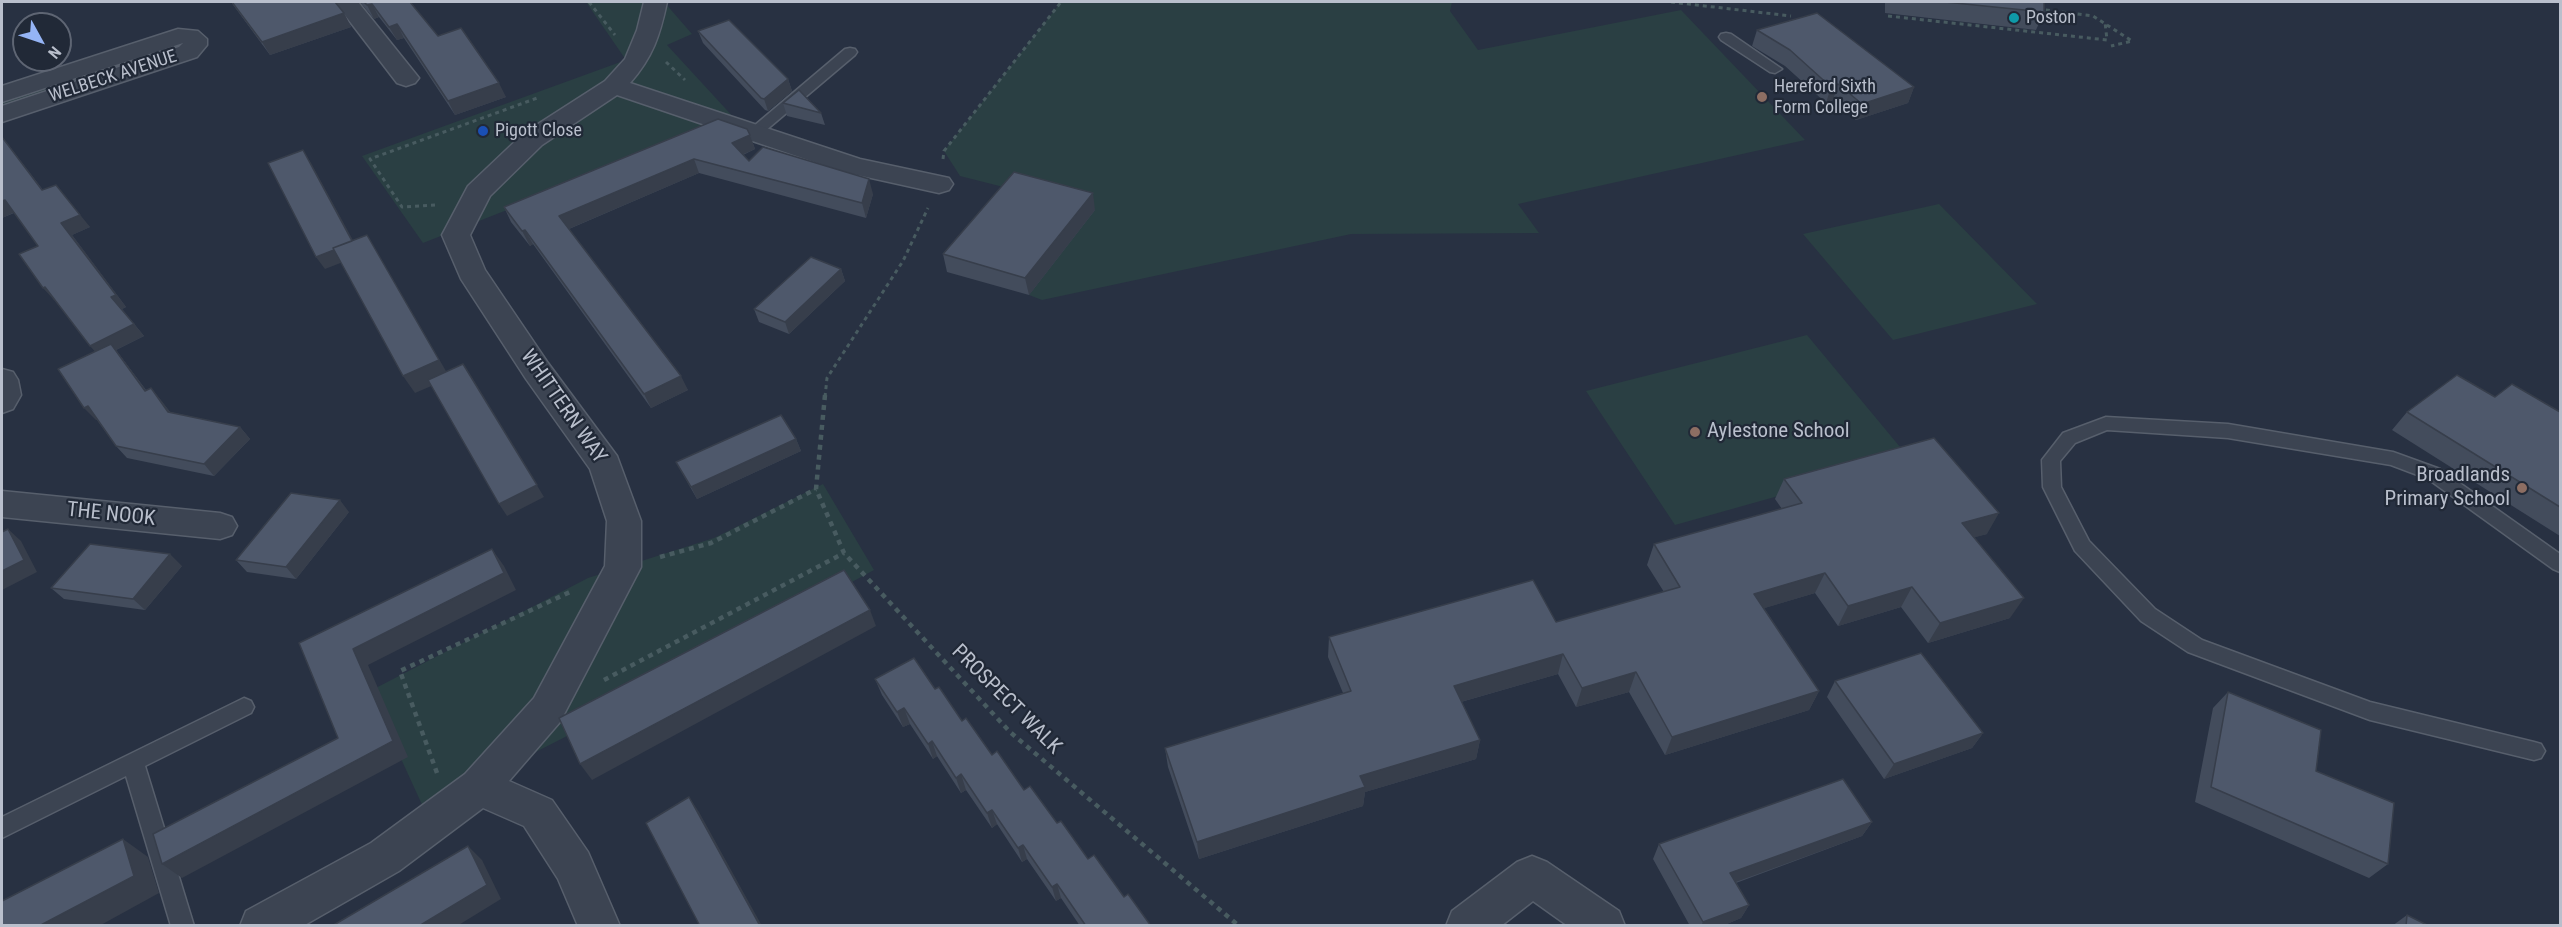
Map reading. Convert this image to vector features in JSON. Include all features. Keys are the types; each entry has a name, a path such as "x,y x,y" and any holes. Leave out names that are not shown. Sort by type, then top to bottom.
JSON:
{"street":[{"path":"346,2 405,78"},
{"name":"WHITTERN WAY","path":"261,926 385,857 465,798 547,710 623,567 624,521 605,465 537,371 471,272 456,235 477,192 533,140 601,94 636,62 649,30 655,2"},
{"name":"WELBECK AVENUE","path":"2,94 178,36 189,36 195,39 195,45 188,52 2,114"},
{"path":"601,94 753,134 854,166 939,184"},
{"path":"2,380 4,395 2,402"},
{"name":"THE NOOK","path":"2,504 220,526"},
{"path":"465,798 538,813 573,866 600,926"},
{"path":"1467,926 1532,876 1604,926"}],"lane":[{"path":"1726,36 1775,69"},
{"path":"753,134 850,52"},
{"path":"2534,751 2370,711 2195,646 2148,615 2082,546 2052,487 2051,460 2069,438 2106,423 2228,431 2393,459 2433,474 2560,564"},
{"path":"2,828 244,707"},
{"path":"133,762 183,926"}],"path":[{"name":"PROSPECT WALK","path":"1060,2 944,151 939,184 903,261 827,378 816,489 843,553 1010,732 1239,926"},
{"path":"1671,2 1791,16"},
{"path":"2038,2 2037,9 2093,16 2132,41 2111,46"},
{"path":"1888,16 2107,40 2105,22"},
{"path":"472,204 402,207 370,159 546,95 601,94"},
{"path":"465,798 400,671 623,567 711,543 816,489"},
{"path":"600,682 843,553"}],"green space":[{"path":"586,2 666,2 692,34 667,45 736,120 423,243 362,156 626,60"},
{"path":"1061,2 1452,2 1450,11 1478,50 1681,10 1805,140 1518,204 1539,233 1351,234 1042,300 1029,295 1094,210 960,176 944,151"},
{"path":"178,36 189,36 188,52 2,114 2,94"},
{"path":"1939,204 2037,304 1893,340 1803,234"},
{"path":"1807,335 1910,459 1675,525 1586,391"},
{"path":"823,484 874,570 571,734 424,809 370,691 588,578 714,538"}],"building":[{"path":"232,2 335,2 344,13 262,42"},
{"path":"364,2 410,2 438,36 461,28 499,83 448,101 397,24 389,27 372,4 367,5"},
{"path":"1945,2 2044,2 2044,12"},
{"path":"1817,13 1914,87 1862,104 1838,84 1831,87 1790,50 1757,30"},
{"path":"729,20 788,79 764,99 698,31"},
{"path":"799,90 821,113 783,103"},
{"path":"718,119 747,129 750,135 732,143 749,161 763,147 869,179 862,203 694,159 559,216 681,376 644,394 525,230 522,231 504,207"},
{"path":"2,137 42,190 56,185 80,215 61,223 116,295 111,297 134,324 90,346 19,254 38,246 5,200 2,201"},
{"path":"303,150 352,241 316,257 268,163"},
{"path":"1014,172 1093,193 1025,278 943,254"},
{"path":"367,235 439,360 403,376 333,248"},
{"path":"811,257 841,269 785,322 754,309"},
{"path":"111,344 145,391 151,388 168,412 240,427 204,464 116,446 88,406 84,408 58,369"},
{"path":"463,364 537,485 499,504 428,380"},
{"name":"Broadlands Primary School","path":"2457,375 2495,397 2512,384 2560,412 2560,507 2407,412"},
{"path":"781,415 796,439 691,487 676,462"},
{"path":"1934,438 1999,513 1962,523 2024,598 1940,623 1912,587 1848,606 1825,573 1754,594 1819,691 1672,737 1636,672 1582,688 1563,654 1454,686 1480,740 1360,776 1365,787 1197,842 1165,748 1351,691 1329,637 1533,580 1556,622 1680,587 1654,544 1802,503 1784,479"},
{"path":"291,493 340,500 286,567 236,560"},
{"path":"8,529 24,560 2,571 2,532"},
{"path":"90,544 170,554 133,599 51,588"},
{"path":"492,549 504,573 353,649 393,741 162,864 153,834 338,738 299,643"},
{"path":"844,570 870,610 580,764 559,718"},
{"path":"1921,653 1983,733 1894,764 1835,681"},
{"path":"914,658 935,689 939,687 962,721 966,718 992,755 997,751 1024,790 1030,786 1057,823 1061,821 1088,859 1094,855 1124,897 1128,894 1151,926 1086,926 1057,884 1052,887 1023,845 1018,848 992,810 987,813 961,774 956,778 932,741 928,744 904,708 897,712 875,679"},
{"path":"2228,692 2321,730 2316,771 2394,803 2388,864 2211,787"},
{"path":"1843,779 1872,822 1730,873 1749,905 1703,922 1659,844"},
{"path":"689,797 760,926 700,926 646,823"},
{"path":"123,839 134,876 39,926 2,926 2,901"},
{"path":"468,846 487,885 419,926 332,926"},
{"path":"2407,915 2429,926 2406,926"}],"place":[{"name":"Poston","path":"2014,18"},
{"name":"Hereford Sixth Form College","path":"1762,97"},
{"name":"Pigott Close","path":"483,131"},
{"name":"Aylestone School","path":"1695,432"},
{"name":"Broadlands Primary School","path":"2522,488"}]}
